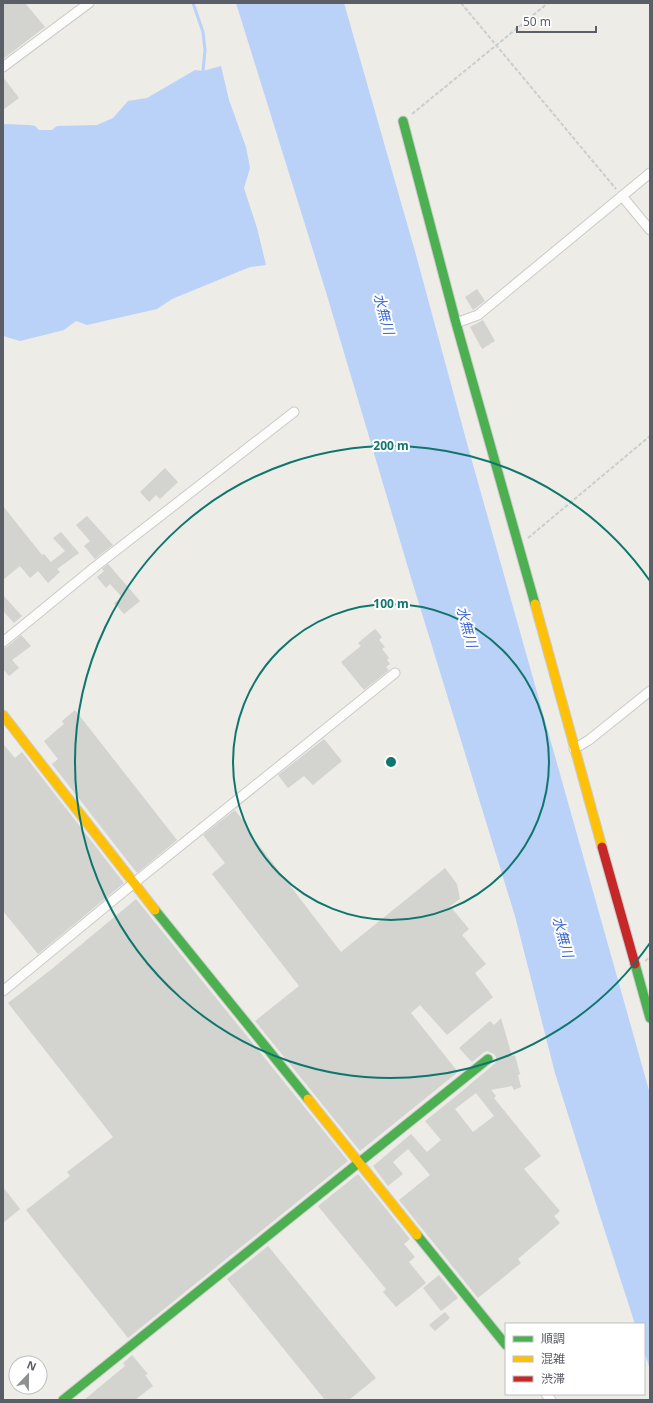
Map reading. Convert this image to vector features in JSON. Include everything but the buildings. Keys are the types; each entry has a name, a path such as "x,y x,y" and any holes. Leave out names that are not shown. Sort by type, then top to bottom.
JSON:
{"street":[{"path":"3,67 89,3"},
{"path":"403,121 456,323 650,1018"},
{"path":"456,323 478,315 650,173"},
{"path":"622,196 650,230"},
{"path":"3,642 96,566 294,412"},
{"path":"3,991 134,883 395,673"},
{"path":"574,749 589,740 650,691"},
{"path":"3,715 134,883 505,1344"},
{"path":"64,1400 488,1059"}],"path":[{"path":"461,3 622,196"},
{"path":"403,121 548,3"},
{"path":"519,546 650,436"}],"water":[{"name":"水無川","path":"236,3 344,3 416,255 468,447 650,1094 650,1369 645,1354 645,1323 635,1323 555,1073 515,916 412,581 326,292"},
{"path":"221,66 229,100 246,147 250,168 244,188 257,228 266,265 250,267 172,299 157,309 87,325 76,321 64,330 20,341 3,336 3,124 35,126 39,130 52,130 57,126 97,125 113,118 128,101 147,98 195,70 203,71"}],"waterway":[{"path":"193,3 203,32 205,50 203,71"}],"traffic: fast":[{"path":"403,121 456,323 535,604"},
{"path":"155,910 308,1099"},
{"path":"635,964 650,1018"},
{"path":"63,1400 488,1059"},
{"path":"417,1235 505,1344"}],"traffic: slow":[{"path":"535,604 602,847"},
{"path":"3,715 155,910"},
{"path":"308,1099 417,1235"}],"traffic: jam":[{"path":"602,847 635,964"}]}
